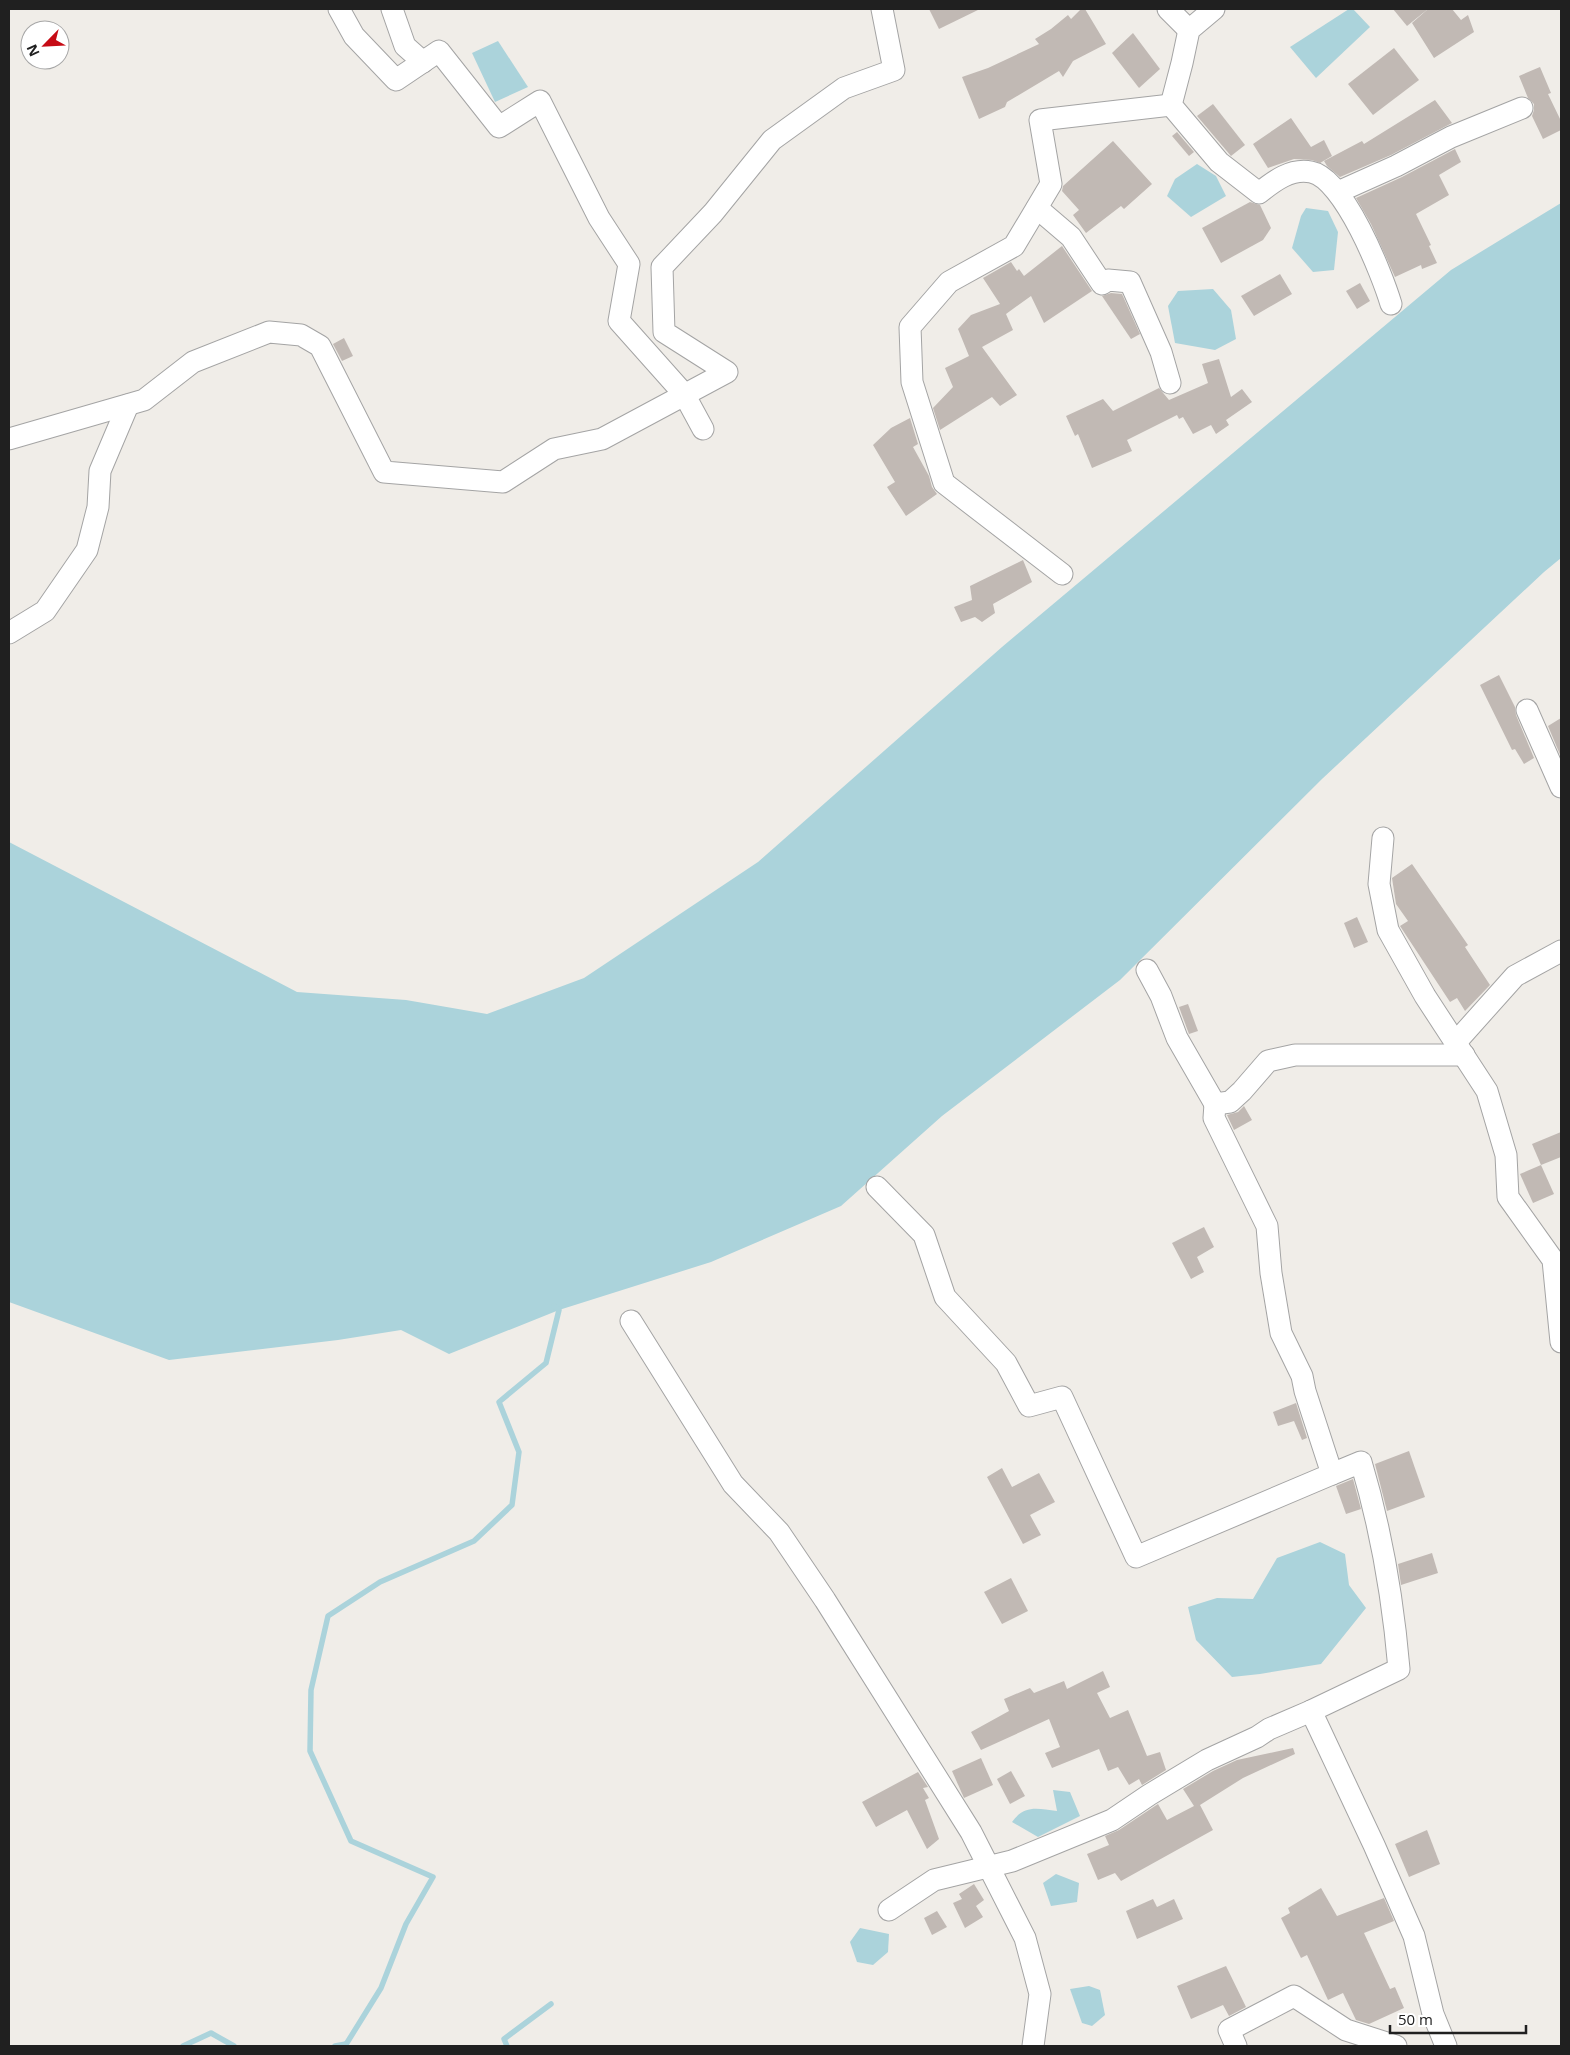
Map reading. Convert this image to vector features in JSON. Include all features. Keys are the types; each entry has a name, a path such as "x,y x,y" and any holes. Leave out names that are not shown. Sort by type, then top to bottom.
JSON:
{"street":[{"path":"340,9 354,36 396,80 439,51 499,126 540,102 599,218 629,264 619,321 684,394 703,429"},
{"path":"392,9 405,46 423,62"},
{"path":"9,439 144,400 193,362 268,332 301,334 320,346 384,472 503,482 554,449 602,439 727,372 664,332 662,267 713,213 772,140 844,88 894,70 882,9"},
{"path":"1168,9 1188,30"},
{"path":"1171,105 1188,30 1214,9"},
{"path":"1171,105 1219,162 1259,193 1280,176 1312,172 1338,192 1369,248 1386,286 1391,304"},
{"path":"1062,574 944,483 912,382 910,327 949,282 1014,246 1051,184 1040,120 1171,105"},
{"path":"1338,192 1396,166 1451,137 1522,108"},
{"path":"1037,208 1071,237 1102,284 1108,280 1130,282 1161,352 1170,383"},
{"path":"9,633 45,611 87,550 98,507 100,471 128,405"},
{"path":"1527,710 1561,787"},
{"path":"1383,838 1379,884 1388,930 1425,996 1487,1091 1506,1155 1508,1197 1552,1260 1561,1342"},
{"path":"1460,1049 1515,976 1561,951"},
{"path":"1147,970 1161,996 1177,1038 1215,1104 1214,1118 1267,1226 1271,1274 1281,1333 1302,1376 1305,1391 1332,1474"},
{"path":"1215,1104 1230,1102 1268,1061 1295,1056 1460,1049"},
{"path":"877,1187 924,1235 945,1297 1006,1362 1029,1406 1062,1397 1136,1557 1361,1462 1385,1558 1395,1620 1399,1669 1311,1711 1268,1729 1257,1738 1207,1760 1112,1820 1012,1861 934,1880 889,1910"},
{"path":"631,1321 733,1484 779,1532 825,1600 971,1832 1025,1938 1040,1994 1033,2046"},
{"path":"1311,1711 1374,1845 1414,1936 1432,2014 1446,2046"},
{"path":"1236,2046 1229,2030 1294,1996 1346,2030 1396,2046"}],"water":[{"path":"1349,9 1353,9 1370,27 1316,78 1290,47"},
{"path":"498,41 528,87 495,102 472,53"},
{"path":"1197,164 1216,176 1226,196 1191,217 1167,196 1175,179"},
{"path":"1561,203 1561,558 1322,779 1120,980 942,1116 841,1206 711,1262 559,1310 449,1354 401,1330 338,1340 169,1360 9,1302 9,842 297,992 406,1000 487,1014 584,978 758,862 1002,647 1451,270"},
{"path":"1306,208 1328,211 1338,232 1334,270 1313,272 1292,248 1301,216"},
{"path":"1213,289 1231,310 1236,339 1215,350 1175,343 1168,306 1178,291"},
{"path":"1320,1542 1345,1554 1349,1585 1366,1608 1321,1664 1232,1677 1196,1640 1188,1607 1217,1598 1253,1599 1277,1558"},
{"path":"1053,1790 1070,1792 1080,1816 1038,1837 1012,1822 1022,1812 1027,1810 1057,1811"},
{"path":"1056,1874 1079,1883 1077,1902 1051,1906 1043,1883"},
{"path":"860,1928 889,1934 888,1952 873,1965 857,1962 850,1942"},
{"path":"1089,1986 1100,1990 1105,2015 1092,2026 1082,2023 1070,1989"}],"building":[{"path":"929,9 980,9 939,29"},
{"path":"1081,9 1085,9 1106,44 1073,61 1063,77 1059,71 1007,102 1005,107 979,119 962,77 988,68 1039,44 1035,39 1068,15 1071,19"},
{"path":"1393,9 1428,9 1407,26"},
{"path":"1428,9 1452,9 1461,20 1468,15 1474,32 1434,58 1412,23"},
{"path":"1133,33 1160,69 1139,88 1112,53"},
{"path":"1394,48 1419,80 1373,115 1348,84"},
{"path":"1540,67 1551,93 1548,94 1561,121 1561,130 1543,139 1532,116 1534,104 1528,98 1519,76"},
{"path":"1435,100 1452,123 1391,155 1340,177 1324,161 1362,141 1364,144"},
{"path":"1213,104 1245,145 1231,156 1197,116"},
{"path":"1291,118 1311,147 1324,140 1332,156 1320,163 1312,160 1294,159 1268,168 1253,144"},
{"path":"1177,132 1194,152 1189,156 1172,136"},
{"path":"1113,141 1152,184 1124,209 1121,206 1086,233 1073,215 1079,210 1062,191 1063,186"},
{"path":"1455,149 1461,162 1439,175 1449,195 1416,214 1431,245 1429,246 1437,263 1422,269 1421,265 1395,277 1371,224 1356,198 1402,177"},
{"path":"1250,202 1260,205 1271,228 1263,240 1221,263 1202,228"},
{"path":"1062,246 1092,291 1044,323 1031,296 1006,314 1013,330 982,347 1017,395 1000,406 992,397 940,430 933,408 953,387 945,368 969,356 958,329 971,315 1000,304 983,278 1011,262 1017,271 1019,269 1024,276"},
{"path":"1280,274 1292,294 1254,316 1241,296"},
{"path":"1360,283 1370,301 1357,309 1346,291"},
{"path":"1111,293 1122,294 1140,334 1131,339 1102,296"},
{"path":"344,338 353,356 342,361 333,344"},
{"path":"1219,359 1231,397 1242,389 1252,402 1226,420 1229,425 1216,434 1211,425 1193,434 1183,417 1179,419 1177,415 1127,440 1132,451 1092,468 1078,434 1075,436 1066,416 1103,399 1113,411 1159,388 1169,400 1208,383 1202,364"},
{"path":"910,418 918,444 913,447 937,494 906,516 887,487 895,482 873,445 891,428"},
{"path":"1023,560 1032,582 993,604 995,613 982,622 975,617 961,622 954,607 972,600 970,586"},
{"path":"1499,675 1515,707 1516,715 1534,758 1524,764 1515,749 1512,750 1480,685"},
{"path":"1561,718 1561,757 1548,726"},
{"path":"1412,864 1468,945 1465,947 1490,985 1465,1011 1457,998 1450,1002 1400,926 1408,921 1396,904 1392,878"},
{"path":"1357,917 1368,942 1354,948 1344,923"},
{"path":"1188,1004 1198,1031 1189,1034 1179,1007"},
{"path":"1244,1106 1252,1120 1234,1130 1227,1115 1238,1112"},
{"path":"1561,1132 1561,1157 1541,1165 1532,1144"},
{"path":"1541,1165 1554,1194 1533,1203 1520,1174"},
{"path":"1204,1227 1214,1247 1197,1257 1204,1272 1191,1279 1172,1243"},
{"path":"1296,1403 1307,1438 1302,1440 1294,1421 1278,1426 1273,1412"},
{"path":"1409,1451 1425,1497 1387,1511 1375,1464"},
{"path":"1002,1468 1012,1487 1039,1473 1055,1502 1030,1515 1041,1535 1023,1544 987,1477"},
{"path":"1353,1479 1361,1509 1346,1514 1336,1486"},
{"path":"1432,1553 1438,1573 1401,1585 1398,1564"},
{"path":"1011,1578 1028,1611 1002,1624 984,1592"},
{"path":"1103,1671 1110,1687 1097,1693 1110,1718 1128,1710 1147,1756 1160,1752 1166,1770 1142,1785 1139,1779 1129,1785 1118,1767 1108,1771 1099,1749 1052,1768 1045,1753 1060,1747 1049,1719 981,1750 971,1732 1009,1711 1004,1699 1030,1688 1034,1693 1064,1681 1067,1689"},
{"path":"1293,1748 1295,1754 1243,1778 1200,1805 1213,1830 1121,1881 1115,1873 1098,1880 1087,1854 1109,1845 1105,1836 1119,1830 1158,1804 1167,1820 1194,1806 1183,1789 1213,1771 1237,1760"},
{"path":"981,1758 993,1785 964,1798 952,1771"},
{"path":"1011,1771 1025,1796 1010,1804 997,1779"},
{"path":"918,1772 928,1787 923,1788 929,1798 925,1800 939,1839 927,1849 907,1810 876,1827 862,1802"},
{"path":"1427,1830 1440,1864 1409,1877 1395,1844"},
{"path":"974,1884 984,1900 976,1906 983,1917 965,1928 953,1903 962,1899 959,1894"},
{"path":"1321,1888 1337,1916 1384,1898 1394,1921 1364,1933 1390,1989 1395,1987 1404,2008 1369,2024 1356,2020 1343,1993 1328,2000 1307,1955 1301,1958 1281,1918 1290,1913 1288,1908"},
{"path":"1153,1899 1157,1907 1174,1899 1183,1919 1137,1939 1126,1911"},
{"path":"937,1911 947,1927 932,1935 924,1918"},
{"path":"1226,1966 1246,2007 1229,2016 1223,2005 1191,2019 1177,1986"}],"waterway":[{"path":"345,2046 381,1988 406,1924 433,1877 351,1841 310,1751 311,1690 328,1616 380,1582 474,1541 512,1505 519,1452 499,1402 546,1363 559,1310 554,1306"},
{"path":"507,2046 504,2039 551,2004"},
{"path":"183,2046 211,2033 234,2046"},
{"path":"335,2046 346,2044"}]}
